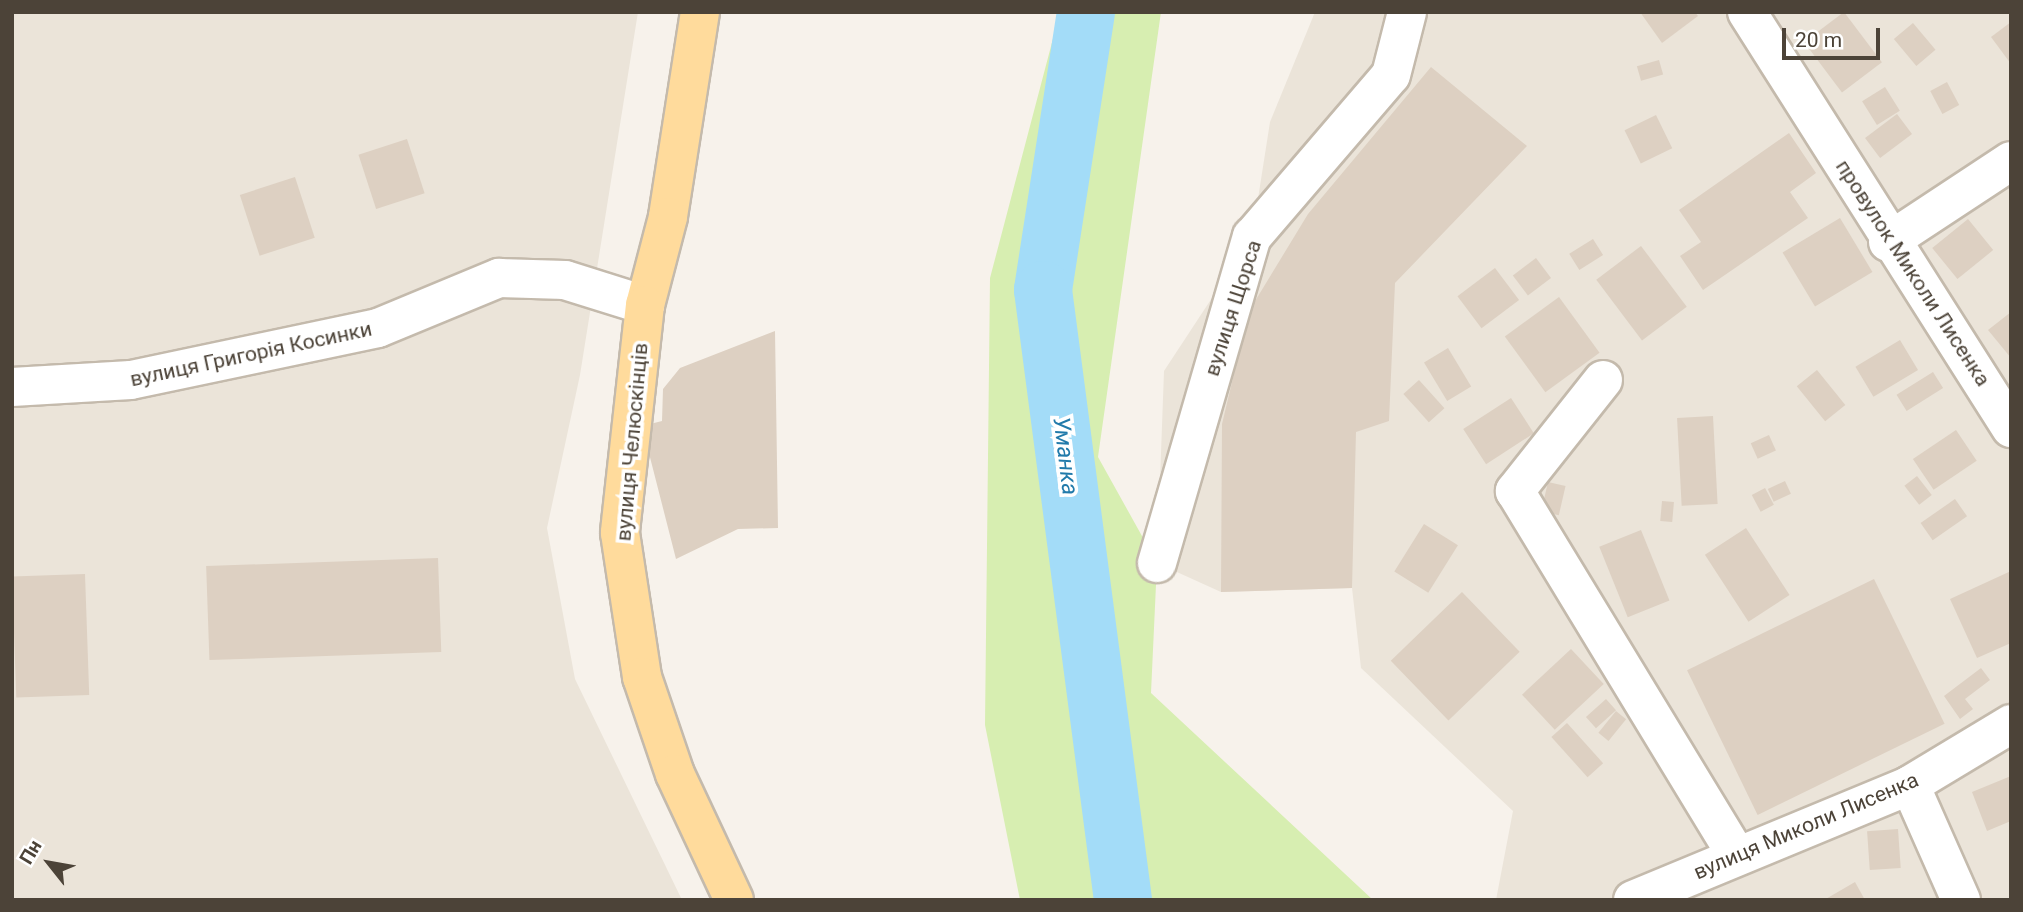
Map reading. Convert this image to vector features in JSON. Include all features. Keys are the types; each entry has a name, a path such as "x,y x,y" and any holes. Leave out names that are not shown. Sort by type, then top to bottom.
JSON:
{"main road":[{"name":"вулиця Челюскінців","path":"700,12 668,217 645,305 620,533 642,677 675,774 734,900"}],"street":[{"name":"вулиця Щорса","path":"1157,563 1252,237 1391,75 1407,12"},
{"name":"провулок Миколи Лисенка","path":"1747,12 1888,242 2011,428"},
{"path":"1888,242 2011,161"},
{"name":"вулиця Григорія Косинки","path":"12,387 131,380 378,328 499,278 565,279 645,305"},
{"path":"1603,380 1515,491 1737,856"},
{"name":"вулиця Миколи Лисенка","path":"1633,900 1910,785 2011,724"},
{"path":"1910,785 1961,900"}],"shaded area":[{"path":"12,12 638,12 580,375 547,528 575,679 682,900 12,900"},
{"path":"1315,12 2011,12 2011,900 1496,900 1513,811 1361,668 1352,588 1221,592 1157,563 1164,371 1252,237 1270,122"}],"green space":[{"path":"1060,12 1161,12 1098,457 1157,563 1151,693 1373,900 1020,900 985,725 990,278"}],"building":[{"path":"1640,12 1695,12 1698,16 1662,43"},
{"path":"1844,12 1882,62 1842,92 1804,42"},
{"path":"2011,22 2011,64 1991,37"},
{"path":"1913,23 1935,50 1916,66 1894,39"},
{"path":"1659,60 1663,74 1641,81 1637,66"},
{"path":"1431,67 1527,146 1395,283 1389,421 1356,432 1352,588 1221,592 1222,424 1249,311 1308,214"},
{"path":"1947,82 1959,105 1942,114 1930,91"},
{"path":"1885,87 1900,111 1877,125 1862,101"},
{"path":"1897,114 1912,134 1880,158 1865,138"},
{"path":"1656,115 1672,148 1641,164 1625,130"},
{"path":"1789,133 1816,173 1790,192 1808,218 1703,290 1680,256 1701,242 1679,210"},
{"path":"407,139 425,193 376,209 358,155"},
{"path":"295,177 315,238 260,256 240,195"},
{"path":"1840,218 1872,272 1815,307 1783,253"},
{"path":"1968,219 1993,250 1957,279 1932,248"},
{"path":"1593,239 1603,255 1579,270 1569,254"},
{"path":"1641,246 1687,307 1642,340 1596,280"},
{"path":"1536,258 1551,278 1528,295 1513,275"},
{"path":"1495,268 1519,300 1482,328 1457,296"},
{"path":"1559,297 1600,353 1545,392 1505,336"},
{"path":"2011,312 2011,358 1988,330"},
{"path":"775,331 778,528 738,529 676,559 642,426 662,421 663,389 680,368"},
{"path":"1900,340 1918,370 1873,397 1855,367"},
{"path":"1448,348 1471,387 1447,401 1424,362"},
{"path":"1817,370 1845,405 1825,421 1797,386"},
{"path":"1933,372 1943,388 1907,411 1897,395"},
{"path":"1419,380 1444,408 1429,422 1403,394"},
{"path":"1511,398 1534,433 1486,464 1463,429"},
{"path":"1713,416 1718,504 1682,506 1677,418"},
{"path":"1956,430 1977,461 1934,490 1913,459"},
{"path":"1769,435 1776,451 1758,459 1751,443"},
{"path":"1917,476 1932,495 1919,505 1904,486"},
{"path":"1785,481 1791,494 1774,502 1768,489"},
{"path":"1548,482 1566,486 1559,515 1541,511"},
{"path":"1765,488 1774,505 1761,512 1752,495"},
{"path":"1955,499 1967,516 1933,540 1921,523"},
{"path":"1662,501 1674,502 1672,522 1660,521"},
{"path":"1424,524 1458,545 1428,593 1394,571"},
{"path":"1746,528 1790,595 1748,622 1705,555"},
{"path":"1641,530 1669,600 1628,617 1599,547"},
{"path":"438,558 441,652 209,660 206,566"},
{"path":"2011,571 2011,643 1977,658 1950,599"},
{"path":"85,574 89,695 16,697 12,577"},
{"path":"1874,579 1945,724 1758,815 1687,670"},
{"path":"1462,592 1520,652 1448,720 1391,661"},
{"path":"1571,649 1604,684 1555,730 1522,695"},
{"path":"1981,668 1990,680 1965,699 1973,709 1960,719 1944,696"},
{"path":"1606,699 1616,710 1596,728 1586,717"},
{"path":"1616,711 1626,719 1608,741 1598,733"},
{"path":"1567,723 1603,763 1588,777 1551,737"},
{"path":"2011,776 2011,821 1987,831 1972,792"},
{"path":"1898,829 1901,868 1870,870 1867,831"},
{"path":"1855,882 1865,900 1824,900"}],"waterway":[{"name":"Уманка","path":"1086,12 1043,290 1123,900"}]}
